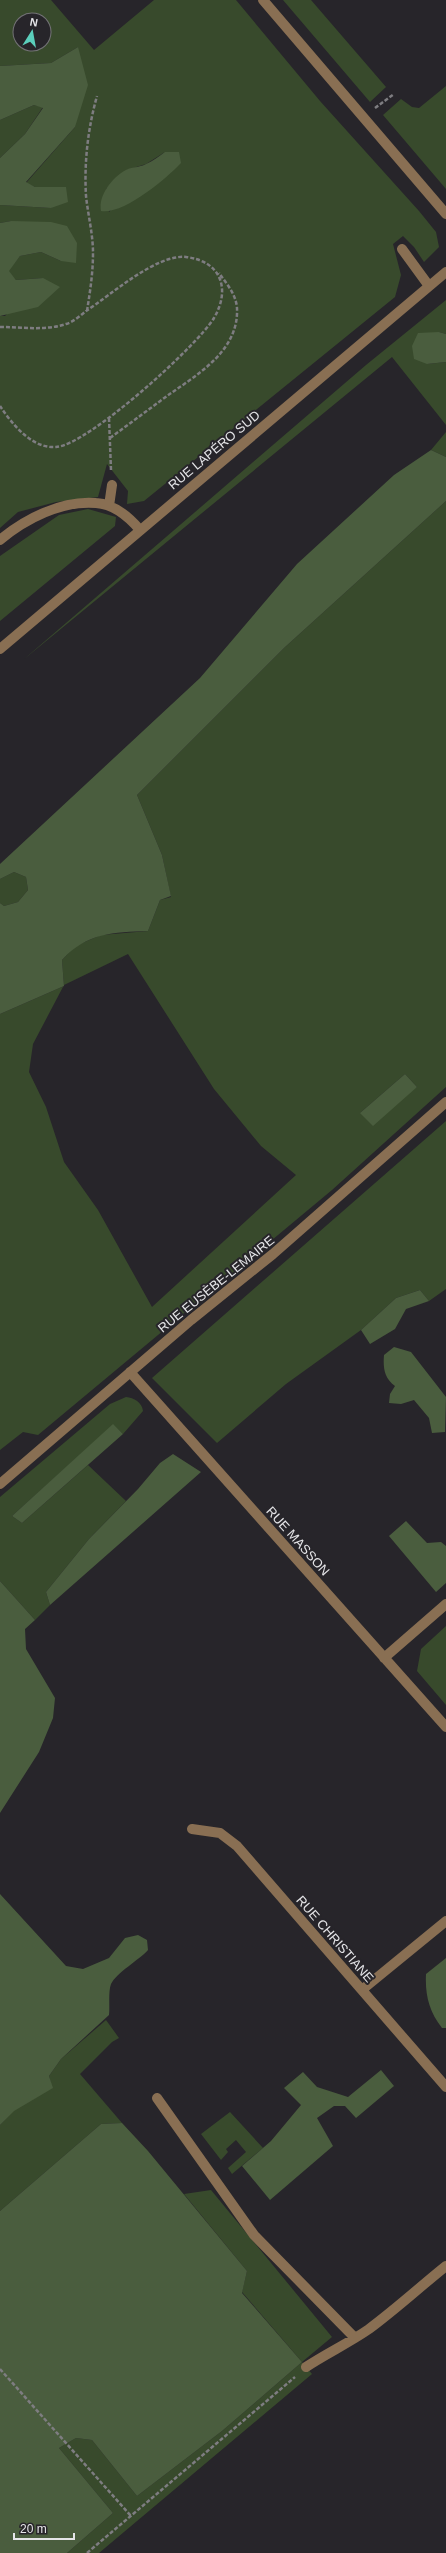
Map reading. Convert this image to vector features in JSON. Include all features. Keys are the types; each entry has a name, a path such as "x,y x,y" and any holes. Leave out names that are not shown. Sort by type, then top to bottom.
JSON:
{"street":[{"path":"263,0 446,214"},
{"path":"402,249 429,286"},
{"name":"RUE LAPÉRO SUD","path":"0,649 446,272"},
{"path":"109,506 112,485"},
{"path":"0,540 18,525 49,511 81,503 97,503 109,506 127,517 140,530"},
{"name":"RUE EUSÈBE-LEMAIRE","path":"0,1484 191,1320 273,1254 446,1102"},
{"name":"RUE MASSON","path":"130,1372 446,1728"},
{"path":"384,1658 446,1604"},
{"name":"RUE CHRISTIANE","path":"192,1829 211,1830 229,1839 363,1989 446,2087"},
{"path":"363,1989 446,1922"},
{"path":"157,2098 254,2235 355,2338"},
{"path":"306,2368 327,2353 370,2328 446,2266"}],"path":[{"path":"364,118 394,94"},
{"path":"86,311 92,279 93,252 86,195 86,156 91,116 97,96"},
{"path":"0,327 48,329 68,324 154,265 172,257 186,257 205,262 216,270 232,291 237,306 235,329 227,345 211,364 110,438"},
{"path":"0,406 28,438 43,446 55,448 66,446 81,438 109,418 144,389 208,327 220,303 223,290 216,270"},
{"path":"109,418 112,485"},
{"path":"87,2553 306,2368"},
{"path":"0,2369 131,2516"}],"green space":[{"path":"0,0 51,0 94,50 154,0 236,0 320,101 419,211 436,232 439,247 424,262 414,247 403,236 393,244 401,275 395,297 144,501 127,504 128,491 107,464 98,497 56,502 18,512 0,528 0,316 5,316 43,278 16,280 8,271 20,256 41,252 61,261 11,221 0,223 0,205 51,208 65,187 35,187 26,183 75,127 78,47 51,63 0,66","holes":["165,152 109,212 106,189 127,170 146,164"]},
{"path":"283,0 311,0 386,87 370,102"},
{"path":"78,47 88,85 75,127 26,182 35,187 66,187 68,202 51,208 0,205 0,158 25,134 43,108 34,105 0,120 0,66 51,63"},
{"path":"446,86 446,189 383,115 401,99 412,107 419,108"},
{"path":"34,105 43,107 25,134 0,158 0,120"},
{"path":"165,152 179,152 181,163 155,186 132,202 110,211 101,211 104,193 117,176 128,169 149,163"},
{"path":"11,221 51,222 67,226 77,243 76,263 61,261 41,252 20,256 9,271 16,280 43,278 60,287 38,307 0,316 0,223"},
{"path":"446,300 446,334 439,332 427,364 446,362 446,425 392,357 23,660 366,365"},
{"path":"439,332 446,334 446,362 427,364 414,359 412,346 418,333"},
{"path":"446,432 446,457 431,450"},
{"path":"431,450 446,457 446,501 284,648 137,795 162,855 171,896 160,900 148,931 112,933 91,939 81,944 62,960 64,986 0,1014 0,903 4,906 18,902 28,890 26,877 14,872 0,879 0,864 200,678 297,564 394,475"},
{"path":"446,501 446,1087 332,1190 38,1435 23,1432 0,1450 0,1014 63,986 33,1044 29,1072 46,1107 64,1162 98,1210 152,1307 296,1175 261,1146 214,1089 128,954 64,985 62,960 75,946 101,935 148,931 160,900 171,897 162,855 137,795 284,648","holes":["405,1074 417,1087 360,1113"]},
{"path":"88,509 116,517 115,526 0,621 0,556 59,515"},
{"path":"14,872 26,877 28,890 18,902 4,906 0,903 0,879"},
{"path":"405,1074 417,1087 373,1126 360,1113"},
{"path":"446,1121 446,1289 429,1301 420,1290 396,1298 361,1330 286,1384 217,1443 152,1378"},
{"path":"420,1290 429,1301 406,1309 395,1329 370,1344 361,1330 396,1298"},
{"path":"394,1347 411,1352 446,1397 445,1432 432,1433 429,1418 414,1400 401,1404 389,1403 390,1394 395,1386 386,1376 384,1355"},
{"path":"126,1397 137,1401 141,1405 143,1411 123,1434 113,1425 12,1516 22,1523 88,1465 126,1501 89,1539 46,1592 50,1605 35,1620 0,1581 0,1497 110,1404"},
{"path":"113,1424 123,1434 22,1523 12,1516"},
{"path":"173,1454 201,1472 50,1605 46,1592 89,1539 138,1489 160,1463"},
{"path":"406,1521 427,1543 441,1542 446,1546 446,1583 436,1592 389,1536"},
{"path":"0,1581 35,1620 25,1629 26,1649 55,1698 53,1718 39,1752 0,1813"},
{"path":"446,1626 446,1705 417,1671 421,1649"},
{"path":"0,1894 66,1966 83,1969 109,1958 125,1938 138,1935 147,1940 148,1950 118,1975 111,1984 109,2015 61,2059 49,2076 53,2088 14,2111 0,2125"},
{"path":"446,1958 446,2028 442,2028 431,2009 427,1996 426,1974"},
{"path":"106,2020 119,2038 112,2042 80,2074 122,2123 101,2124 0,2211 0,2125 14,2110 52,2088 49,2076 61,2059"},
{"path":"381,2070 394,2086 356,2118 345,2106 334,2106 317,2118 333,2146 270,2200 242,2166 271,2141 301,2105 284,2088 303,2072 317,2087 348,2097"},
{"path":"230,2112 263,2148 232,2174 228,2168 246,2152 236,2140 226,2149 228,2152 221,2160 201,2134"},
{"path":"122,2123 148,2151 247,2271 242,2293 302,2362 222,2431 137,2496 92,2440 76,2438 59,2448 113,2513 67,2553 0,2553 0,2211 101,2124"},
{"path":"211,2190 332,2337 302,2362 242,2292 247,2271 184,2194"},
{"path":"302,2362 312,2374 99,2553 67,2553 113,2513 59,2448 76,2438 92,2440 137,2496 222,2431"}]}
